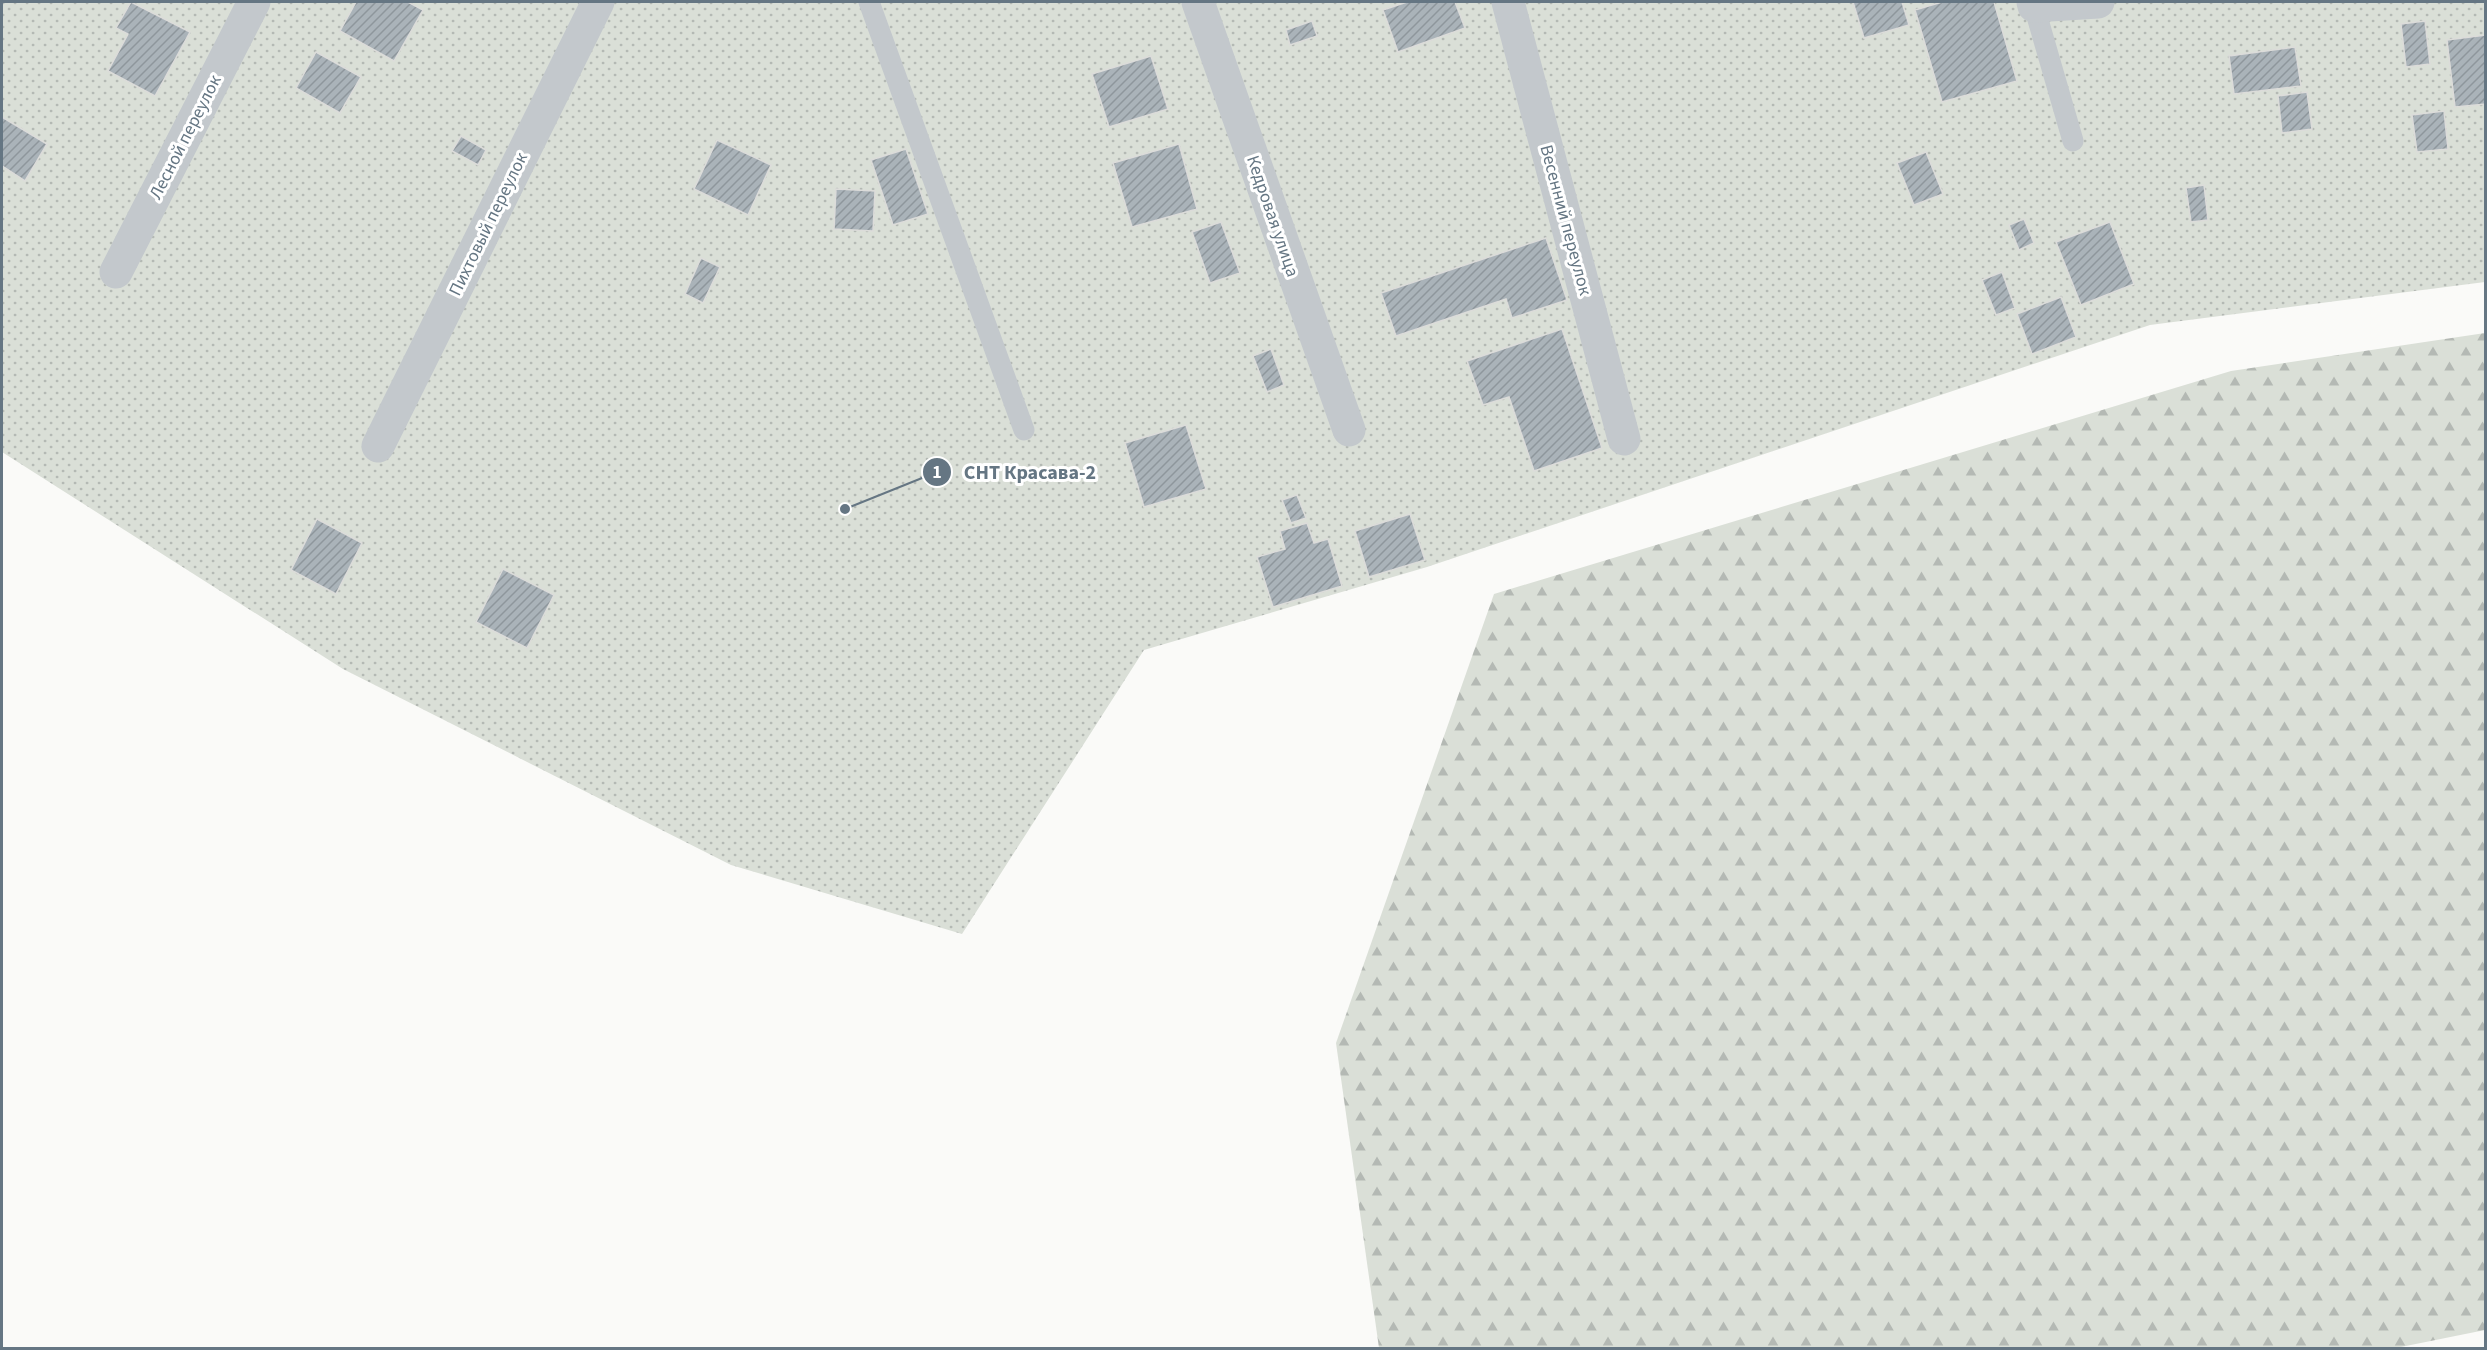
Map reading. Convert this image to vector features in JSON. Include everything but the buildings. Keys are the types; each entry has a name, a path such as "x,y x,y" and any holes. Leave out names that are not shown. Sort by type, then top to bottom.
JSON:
{"street":[{"name":"Лесной переулок","path":"116,272 254,2"},
{"name":"Пихтовый переулок","path":"378,446 598,2"},
{"name":"Кедровая улица","path":"1198,2 1349,430"},
{"name":"Весенний переулок","path":"1508,2 1624,439"},
{"path":"2033,4 2098,2"}],"lane":[{"path":"869,2 1024,430"},
{"path":"2033,4 2073,141"}],"green space":[{"path":"2,2 2485,2 2485,282 2150,325 1427,567 1144,650 962,934 731,865 343,669 2,452"},
{"path":"2485,333 2485,1330 2396,1348 1379,1348 1336,1043 1494,594 2231,371"}],"place":[{"name":"СНТ Красава-2","path":"845,509"}]}
